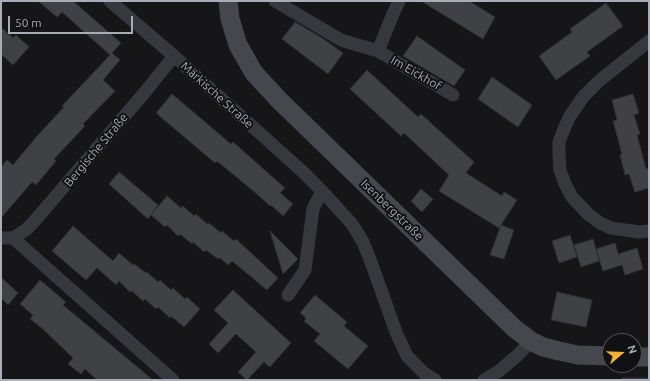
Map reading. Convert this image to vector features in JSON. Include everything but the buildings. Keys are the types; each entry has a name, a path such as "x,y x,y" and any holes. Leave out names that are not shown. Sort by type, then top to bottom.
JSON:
{"main road":[{"name":"Isenbergstraße","path":"228,1 230,20 238,45 254,73 279,100 514,328 531,341 543,347 559,352 578,355 602,356"}],"street":[{"name":"Märkische Straße","path":"110,1 174,56 292,163 322,191 352,224 363,242 396,332 407,356 424,373 435,380"},
{"name":"Im Eickhof","path":"275,1 341,40 378,51 453,95"},
{"name":"Im Eickhof","path":"378,51 392,14 399,1"},
{"path":"649,41 599,81 584,97 570,116 564,129 560,142 559,156 560,170 565,184 572,197 588,214 600,223 611,228 639,232 649,231"},
{"name":"Bergische Straße","path":"173,380 84,300 7,238 27,229 145,92 174,56"},
{"path":"288,295 305,270 311,216 322,191"},
{"path":"484,380 499,371 518,355 531,341"}],"waterway":[{"path":"623,380 646,380"}]}
